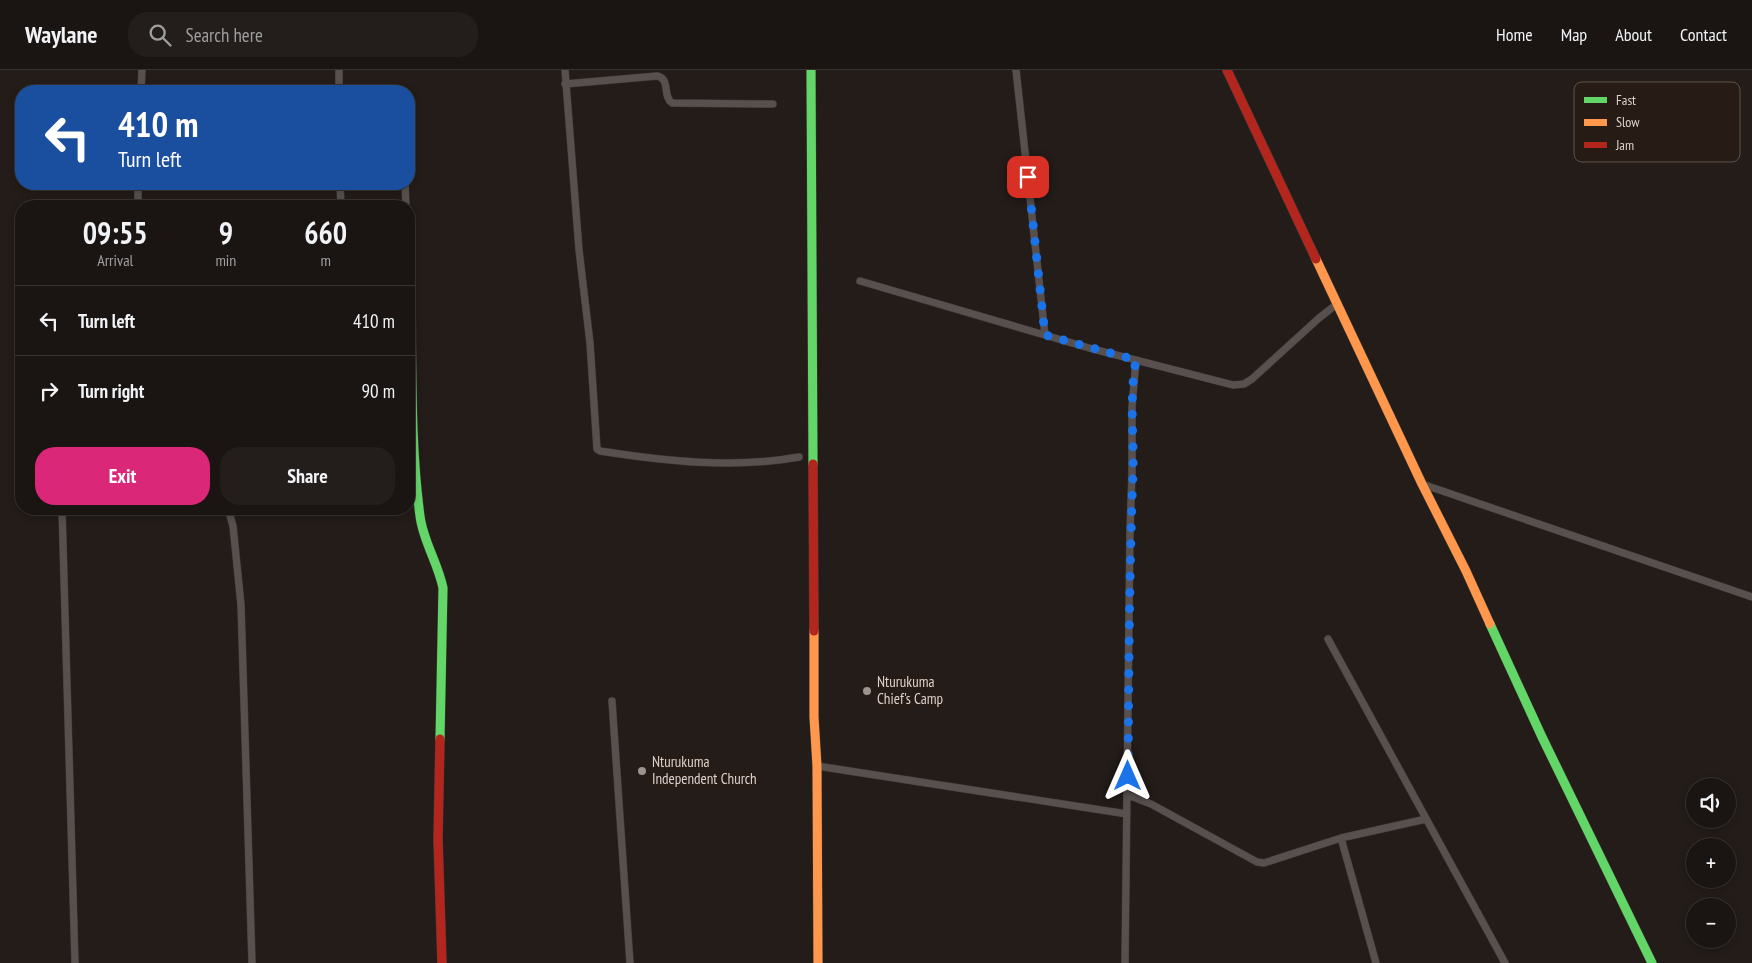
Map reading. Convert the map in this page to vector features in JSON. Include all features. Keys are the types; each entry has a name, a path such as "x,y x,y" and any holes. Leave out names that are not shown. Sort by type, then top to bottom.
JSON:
{"street":[{"path":"141,85 142,70"},
{"path":"339,70 339,85"},
{"path":"564,70 579,250 590,343 597,449 600,451 662,459 730,464 799,457"},
{"path":"812,70 814,717 817,766 818,963"},
{"path":"1016,70 1045,335"},
{"path":"1227,70 1304,237 1338,304 1422,484 1466,571 1555,763 1652,963"},
{"path":"565,84 657,76 662,77 664,80 668,99 672,103 772,104"},
{"path":"860,282 1045,335 1227,384 1244,384 1259,374 1319,318 1338,304"},
{"path":"1125,963 1130,531 1133,448 1132,407 1136,360"},
{"path":"415,440 419,510 424,539 437,563 443,588 438,839 442,963"},
{"path":"1422,484 1752,597"},
{"path":"62,515 74,963"},
{"path":"230,515 233,526 242,605 252,963"},
{"path":"1328,639 1505,963"},
{"path":"612,701 630,963"},
{"path":"817,766 1128,814"},
{"path":"1128,795 1150,804 1257,862 1264,863 1341,838 1426,819"},
{"path":"1341,838 1376,963"}],"traffic: fast":[{"path":"811,70 813,464"},
{"path":"415,466 422,525 443,588 440,739"},
{"path":"1490,624 1542,737 1652,963"}],"traffic: slow":[{"path":"1316,259 1490,624"},
{"path":"814,631 818,963"}],"traffic: jam":[{"path":"1227,70 1316,259"},
{"path":"813,464 814,631"},
{"path":"440,739 438,839 442,963"}],"place":[{"name":"Nturukuma Chief's Camp","path":"867,691"},
{"name":"Nturukuma Independent Church","path":"642,771"}],"route":[{"path":"1028,177 1045,335 1136,360 1132,384 1133,440 1130,501 1128,776"}]}
